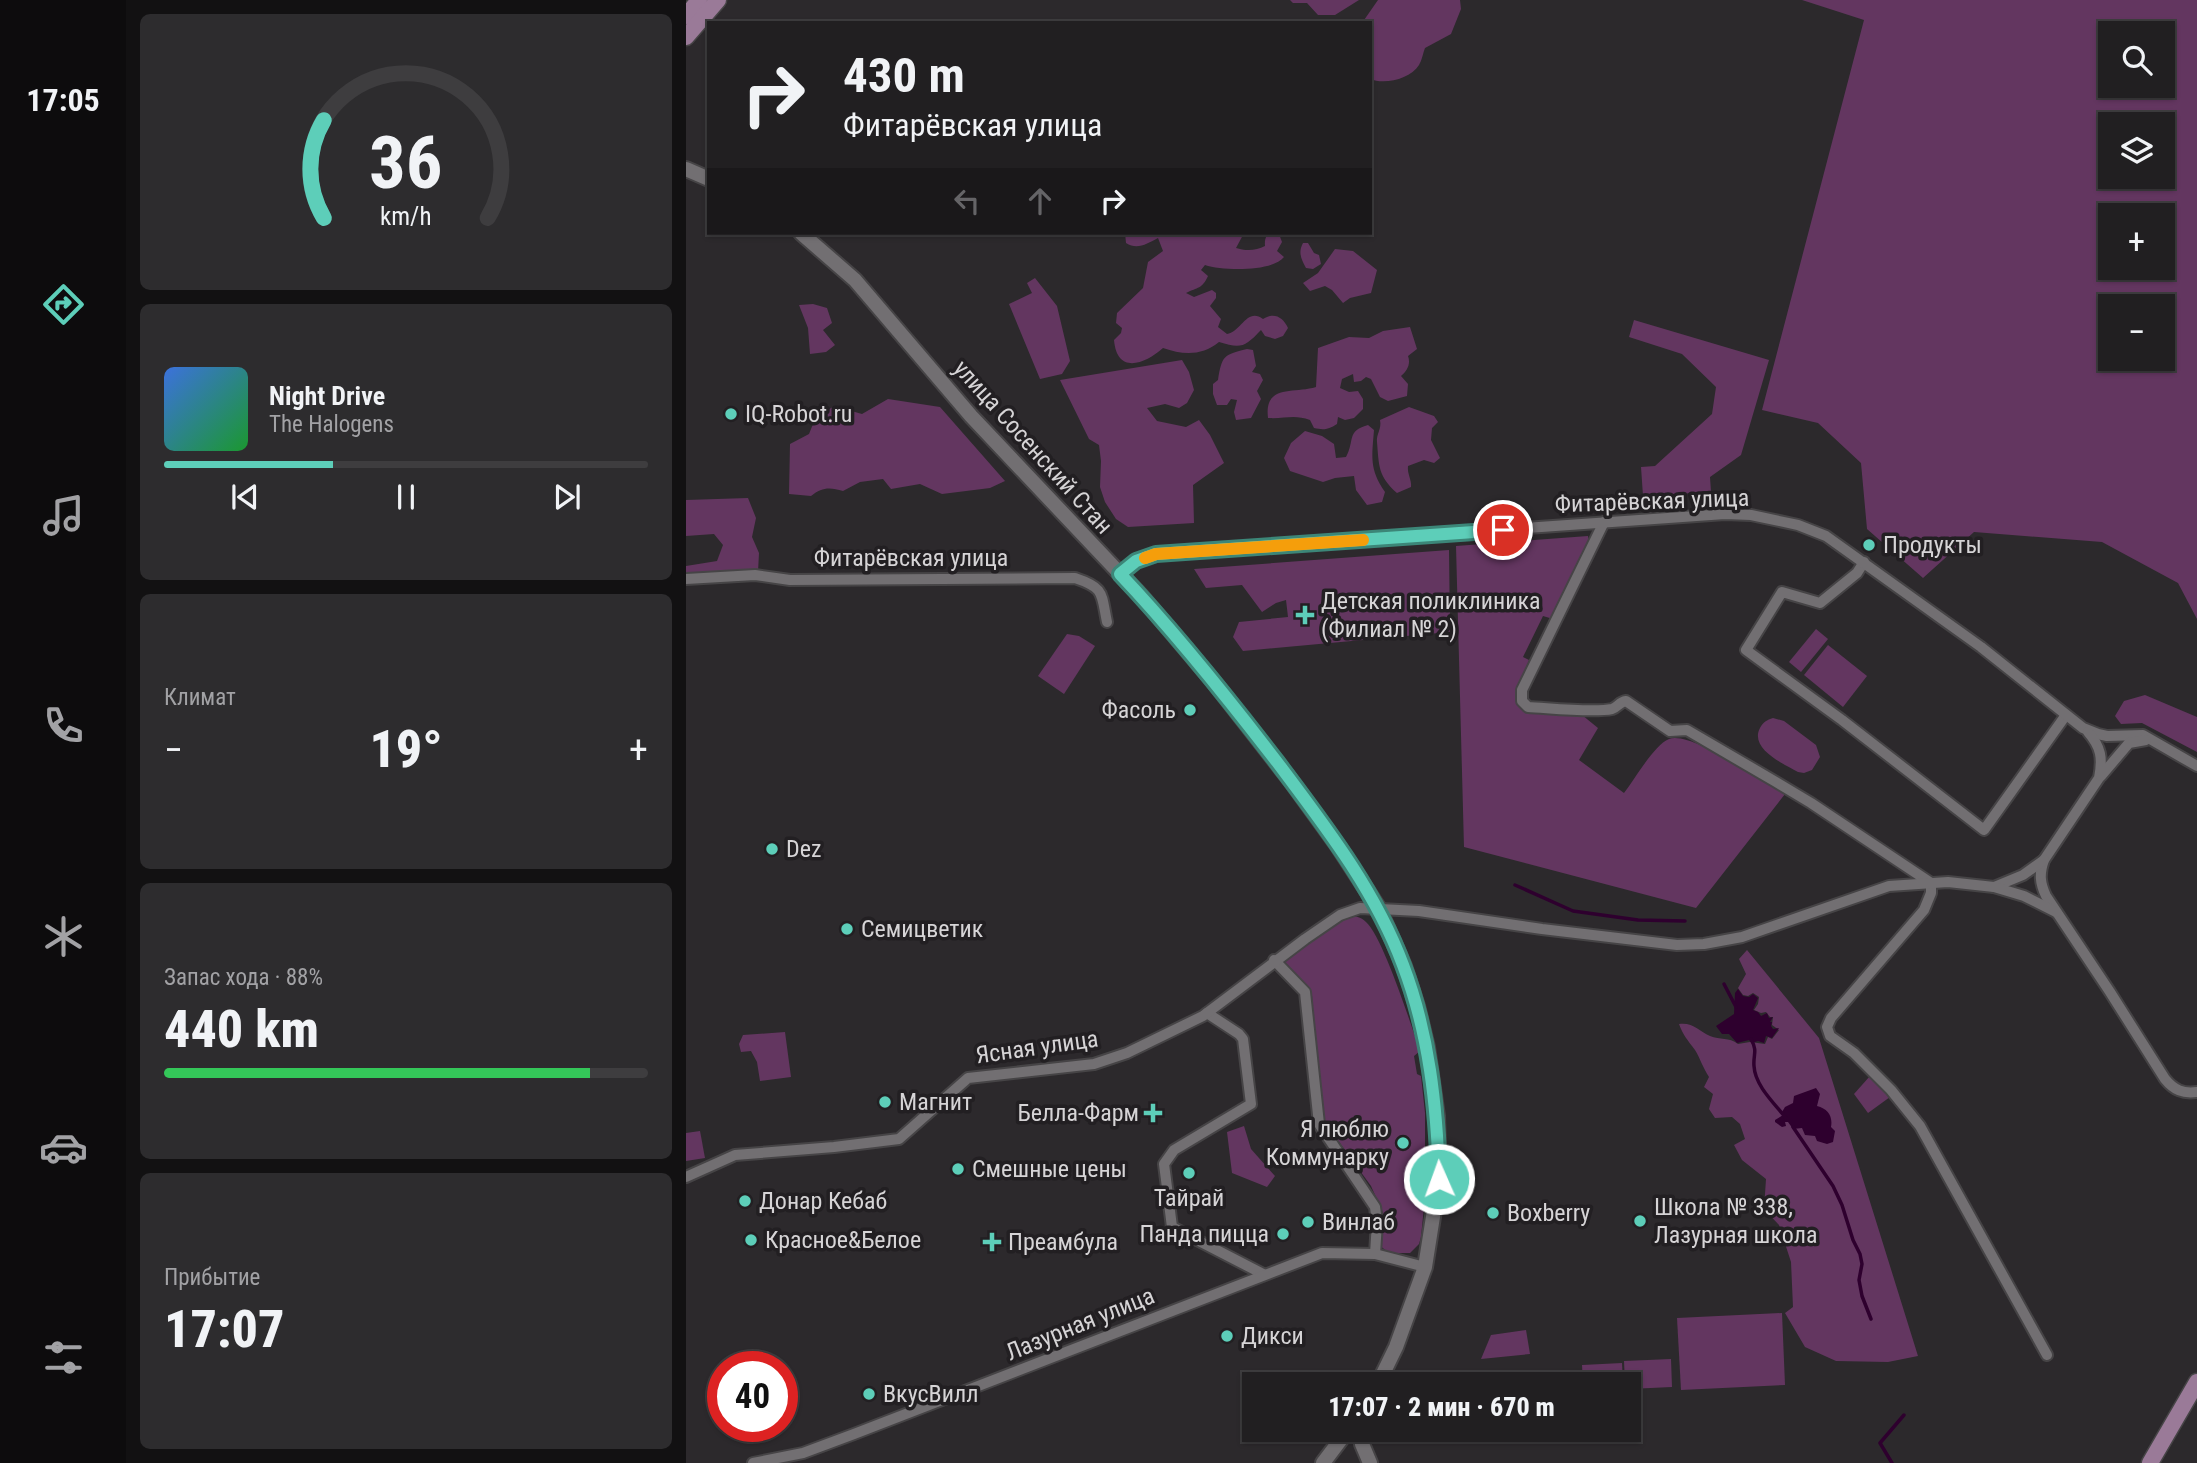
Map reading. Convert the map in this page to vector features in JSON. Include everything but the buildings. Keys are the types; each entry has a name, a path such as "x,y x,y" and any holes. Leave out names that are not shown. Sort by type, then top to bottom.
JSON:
{"main road":[{"path":"686,16 699,0"},
{"path":"686,37 718,0"},
{"path":"2150,1463 2197,1382"}],"street":[{"path":"686,169 707,178"},
{"name":"улица Сосенский Стан","path":"803,235 855,280 971,416 1120,574 1208,675 1338,846 1379,909 1404,966 1430,1062 1437,1116 1439,1179 1425,1267 1396,1347 1384,1372"},
{"name":"Фитарёвская улица","path":"1120,574 1136,561 1156,554 1725,514 1751,515 1811,529 1839,544 1981,647 2083,727"},
{"path":"1604,522 1522,690 1523,703 1528,707 1593,709 1613,708 1621,702 1628,702 1670,731 1688,730 1811,803 1931,883 1931,893 1924,910 1831,1018 1828,1031 1832,1038 1854,1053 1891,1090 1920,1126 2047,1355"},
{"path":"1864,562 1857,573 1820,603 1782,592 1746,650 1984,830 2066,715"},
{"name":"Фитарёвская улица","path":"686,579 755,575 790,580 1075,578 1094,584 1102,595 1107,622"},
{"path":"2083,727 2107,736 2143,735 2197,766"},
{"path":"2083,727 2101,752 2099,778"},
{"path":"2159,743 2142,740 2129,743 2119,752 2044,860 2040,883 2056,912 2165,1079 2181,1092 2197,1092"},
{"path":"1994,887 2024,875 2044,860"},
{"name":"Ясная улица","path":"686,1177 735,1155 899,1139 968,1078 1094,1064 1127,1053 1207,1013 1274,960 1340,915 1360,908 1419,911 1542,929 1677,944 1704,944 1742,937 1889,886 1948,882 1994,887 2025,896 2056,912"},
{"path":"1274,960 1305,992 1320,1124 1375,1207 1375,1254"},
{"path":"1207,1013 1244,1039 1251,1104 1174,1150 1164,1164 1172,1227 1263,1274"},
{"name":"Лазурная улица","path":"753,1463 803,1453 855,1434 1322,1253 1375,1254 1425,1267"},
{"path":"1323,1463 1339,1442"},
{"path":"1362,1442 1370,1463"}],"shaded area":[{"path":"1290,0 1359,0 1335,15 1318,15 1307,3 1293,3"},
{"path":"1378,0 1460,0 1461,9 1451,34 1425,48 1415,70 1397,80 1372,80 1372,21 1363,21"},
{"path":"1802,0 2197,0 2197,619 2178,583 2102,542 1974,532 1923,578 1867,529 1861,463 1818,423 1762,410 1864,20"},
{"path":"1125,235 1243,235 1236,248 1247,250 1265,246 1268,235 1279,235 1282,242 1277,251 1284,257 1278,262 1247,269 1205,265 1201,270 1208,276 1204,283 1186,293 1194,297 1212,290 1216,293 1210,306 1221,319 1218,327 1227,334 1253,316 1263,319 1278,317 1288,328 1283,336 1275,339 1265,336 1261,330 1251,340 1238,346 1219,342 1206,350 1192,353 1163,348 1140,362 1126,362 1116,351 1114,340 1122,328 1116,323 1117,313 1143,288 1148,262 1163,251 1158,238 1138,246 1126,243"},
{"path":"1303,243 1308,243 1314,253 1319,255 1321,264 1313,269 1306,268 1302,259"},
{"path":"1335,249 1353,251 1377,270 1371,293 1350,298 1343,303 1325,286 1310,291 1303,283 1318,273"},
{"path":"1035,278 1057,306 1070,361 1062,374 1040,379 1009,304 1032,293 1027,283"},
{"path":"813,304 827,308 832,323 823,330 835,345 826,352 810,354 808,328 799,305"},
{"path":"1634,320 1769,360 1741,455 1710,477 1711,492 1643,496 1641,467 1655,466 1712,414 1716,387 1682,354 1629,337"},
{"path":"1410,327 1417,349 1408,356 1408,367 1401,376 1408,384 1407,396 1388,401 1380,397 1371,379 1366,377 1354,382 1353,374 1342,379 1340,388 1349,392 1358,391 1363,399 1363,409 1354,418 1345,420 1338,417 1337,424 1323,429 1314,428 1310,420 1304,418 1268,418 1268,407 1275,395 1316,387 1318,348 1349,337 1369,338 1383,331"},
{"path":"1247,349 1253,350 1256,366 1252,372 1260,374 1263,380 1257,391 1261,399 1251,418 1236,420 1234,412 1237,400 1231,399 1227,405 1217,405 1213,384 1218,380 1225,358"},
{"path":"1182,360 1194,390 1187,403 1179,408 1165,404 1147,408 1157,421 1186,427 1199,420 1224,463 1193,485 1194,523 1128,527 1116,519 1105,502 1100,487 1099,445 1089,439 1060,380"},
{"path":"888,399 940,407 1005,481 990,488 942,494 920,484 891,489 883,479 860,482 843,491 826,489 811,496 789,494 790,444 809,434 815,419 834,406 862,414"},
{"path":"1409,407 1434,416 1438,422 1432,428 1431,440 1440,458 1434,463 1424,460 1408,466 1411,487 1397,493 1386,481 1381,470 1377,439 1380,420"},
{"path":"1368,425 1374,430 1373,462 1376,476 1385,492 1382,502 1367,505 1356,490 1354,476 1323,482 1290,471 1284,458 1291,443 1305,431 1322,436 1334,444 1336,458 1346,457 1354,434 1361,427"},
{"path":"748,498 756,518 752,537 759,553 758,572 686,573 686,566 717,561 723,545 714,534 686,536 686,500"},
{"path":"1588,536 1589,543 1553,619 1543,616 1523,657 1529,660 1519,686 1520,702 1582,715 1598,728 1579,760 1624,793 1663,742 1679,738 1710,749 1785,794 1696,908 1464,847 1456,546"},
{"path":"1449,550 1450,632 1243,651 1233,637 1239,622 1288,617 1286,600 1262,612 1242,585 1206,588 1194,569"},
{"path":"1816,629 1828,639 1801,672 1789,662"},
{"path":"1067,634 1079,636 1095,646 1064,694 1038,676"},
{"path":"1828,645 1867,676 1843,707 1804,675"},
{"path":"2145,695 2197,717 2197,752 2142,723 2121,724 2115,716 2124,701"},
{"path":"1773,718 1784,721 1816,745 1820,757 1812,770 1798,772 1763,749 1758,736 1760,728"},
{"path":"1346,916 1361,919 1373,931 1396,982 1420,1051 1414,1056 1417,1074 1421,1076 1425,1154 1429,1156 1421,1237 1419,1244 1410,1253 1389,1253 1379,1245 1383,1213 1371,1186 1321,1117 1312,996 1306,985 1281,958"},
{"path":"1747,950 1819,1038 1918,1356 1888,1362 1836,1361 1805,1347 1785,1313 1793,1307 1791,1262 1779,1225 1764,1209 1766,1179 1742,1160 1734,1145 1745,1139 1740,1124 1732,1117 1715,1118 1709,1109 1713,1094 1704,1087 1709,1077 1679,1024 1692,1026 1710,1036 1738,1044 1765,1044 1768,1037 1772,1039 1779,1030 1772,1025 1773,1017 1766,1012 1754,1010 1759,997 1753,993 1743,995 1738,988 1746,974 1739,959"},
{"path":"1738,989 1743,996 1749,997 1753,994 1758,998 1753,1010 1761,1016 1767,1013 1769,1018 1773,1017 1771,1026 1773,1029 1779,1028 1772,1038 1766,1036 1764,1043 1752,1043 1749,1040 1737,1043 1729,1034 1722,1034 1716,1026 1734,1014 1735,993"},
{"path":"785,1032 791,1077 760,1081 757,1062 751,1051 741,1052 739,1044 743,1035"},
{"path":"1870,1076 1890,1097 1868,1113 1854,1094"},
{"path":"1816,1088 1820,1094 1817,1106 1829,1114 1831,1127 1835,1131 1833,1142 1827,1144 1817,1141 1815,1136 1805,1135 1802,1128 1793,1129 1788,1122 1782,1127 1775,1122 1783,1115 1785,1107 1793,1103 1794,1096"},
{"path":"1244,1126 1251,1149 1275,1176 1267,1187 1232,1173 1227,1132"},
{"path":"700,1131 705,1158 686,1161 686,1133"},
{"path":"1782,1313 1785,1385 1681,1390 1677,1318"},
{"path":"1526,1330 1530,1354 1481,1359 1491,1335"},
{"path":"1671,1359 1672,1387 1641,1388 1641,1372 1624,1372 1624,1361"},
{"path":"1622,1363 1622,1372 1582,1372 1582,1365"}],"waterway":[{"path":"1515,885 1573,911 1638,920 1685,921"},
{"path":"1724,984 1736,1007"},
{"path":"1751,1039 1758,1081 1786,1118"},
{"path":"1793,1127 1833,1186 1842,1205 1860,1254 1862,1264 1859,1280 1871,1319"},
{"path":"1892,1463 1880,1443 1904,1415"}],"slow traffic":[{"path":"1145,558 1156,554 1363,540"}],"place":[{"name":"IQ-Robot.ru","path":"731,414"},
{"name":"Продукты","path":"1869,545"},
{"name":"Детская поликлиника (Филиал № 2)","path":"1305,615"},
{"name":"Фасоль","path":"1190,710"},
{"name":"Dez","path":"772,849"},
{"name":"Семицветик","path":"847,929"},
{"name":"Магнит","path":"885,1102"},
{"name":"Белла-Фарм","path":"1153,1113"},
{"name":"Я люблю Коммунарку","path":"1403,1143"},
{"name":"Смешные цены","path":"958,1169"},
{"name":"Тайрай","path":"1189,1173"},
{"name":"Донар Кебаб","path":"745,1201"},
{"name":"Boxberry","path":"1493,1213"},
{"name":"Школа № 338, Лазурная школа","path":"1640,1221"},
{"name":"Винлаб","path":"1308,1222"},
{"name":"Панда пицца","path":"1283,1234"},
{"name":"Красное&Белое","path":"751,1240"},
{"name":"Преамбула","path":"992,1242"},
{"name":"Дикси","path":"1227,1336"},
{"name":"ВкусВилл","path":"869,1394"}],"route":[{"path":"1439,1179 1437,1116 1427,1047 1404,966 1379,909 1338,846 1268,751 1208,675 1120,574 1136,561 1156,554 1503,530"}]}
